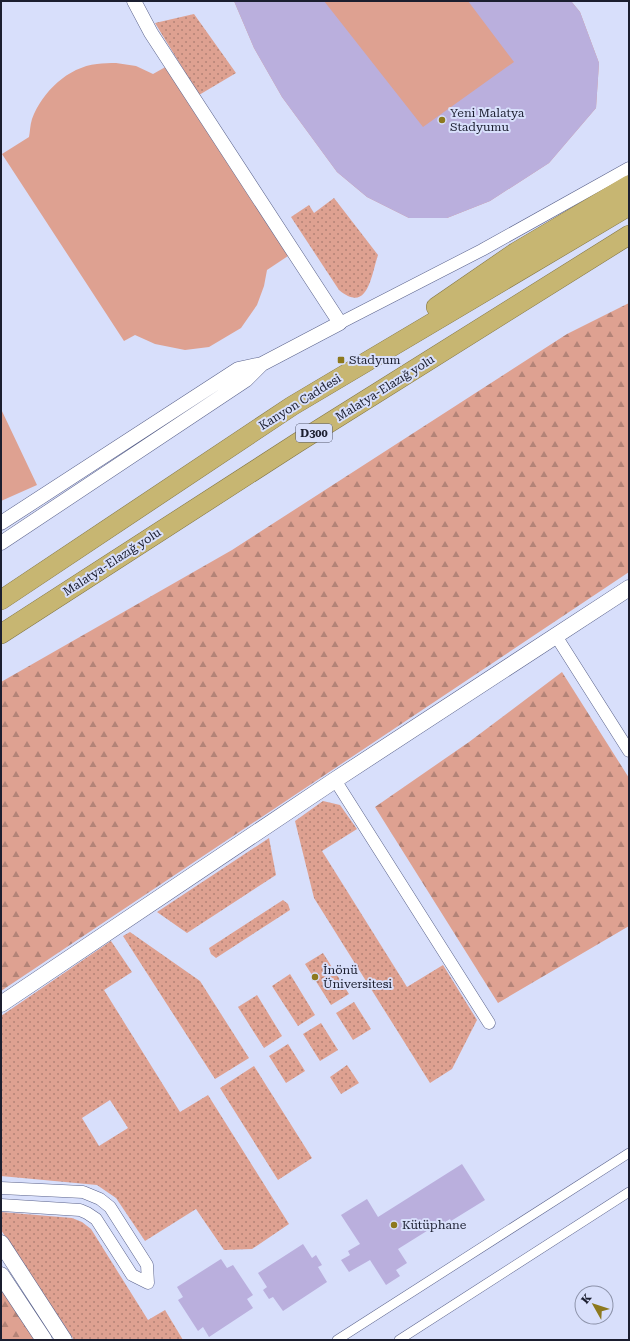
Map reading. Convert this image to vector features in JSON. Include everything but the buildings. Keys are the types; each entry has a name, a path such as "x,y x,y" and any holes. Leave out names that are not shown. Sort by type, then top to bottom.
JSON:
{"highway":[{"path":"296,403 516,252 629,185"},
{"name":"Kanyon Caddesi","path":"1,600 296,403 629,206"},
{"name":"Malatya-Elazığ yolu","path":"1,634 297,443 629,235"},
{"path":"605,250 629,240"}],"main road":[{"path":"1,1004 335,780 629,588"},
{"path":"1,1243 64,1340"},
{"path":"1,1275 44,1340"}],"street":[{"path":"134,1 151,32 340,323"},
{"path":"1,523 238,369 262,364 482,250 629,168"},
{"path":"1,543 246,380 262,364"},
{"path":"556,636 629,751"},
{"path":"335,780 489,1023"},
{"path":"338,1340 629,1153"},
{"path":"1,1188 84,1192 100,1200 110,1207 147,1265 148,1283 132,1275 96,1219 90,1214 80,1210 1,1205"},
{"path":"399,1340 629,1192"}],"green space":[{"name":"Yeni Malatya Stadyumu","path":"234,1 571,1 580,12 599,63 596,108 549,163 490,201 447,218 409,218 367,197 337,172 282,97 254,48"},
{"path":"194,14 236,73 199,95 155,23"},
{"path":"102,63 116,63 136,66 153,74 169,65 291,254 267,270 264,286 257,305 241,328 209,347 185,350 155,344 135,335 124,341 2,154 29,137 31,121 36,109 42,99 57,82 76,70 86,66"},
{"path":"334,198 378,255 367,289 362,295 356,298 339,290 291,217 309,205 314,213"},
{"path":"629,303 629,572 1,991 1,682 232,550 567,334"},
{"path":"1,409 37,485 1,501"},
{"path":"562,672 629,778 629,926 498,1003 375,807 469,742"},
{"path":"323,801 340,805 357,829 322,851 407,987 443,965 477,1020 452,1069 430,1083 314,898 295,821"},
{"path":"269,838 276,875 187,933 157,912"},
{"path":"283,900 288,904 290,910 216,958 211,954 209,948"},
{"path":"130,932 200,981 249,1058 215,1079 123,936"},
{"path":"111,941 132,972 104,990 180,1112 208,1095 289,1224 252,1249 224,1250 196,1209 145,1241 116,1198 97,1185 1,1176 1,1016","holes":["110,1100 128,1128 99,1146 82,1118"]},
{"path":"323,953 349,994 331,1005 305,964"},
{"path":"290,974 315,1015 298,1026 272,986"},
{"path":"257,995 282,1036 264,1048 238,1007"},
{"path":"354,1002 371,1029 353,1040 336,1013"},
{"path":"321,1023 338,1050 320,1061 303,1034"},
{"path":"288,1044 305,1071 286,1083 269,1056"},
{"path":"347,1065 359,1083 341,1094 330,1077"},
{"path":"254,1066 312,1158 278,1180 220,1088"},
{"path":"1,1212 72,1218 82,1222 91,1229 148,1320 165,1310 183,1340 74,1340 1,1230"},
{"path":"1,1275 43,1340 1,1340"}],"place":[{"name":"Yeni Malatya Stadyumu","path":"442,120"},
{"name":"Stadyum","path":"341,360"},
{"name":"İnönü Üniversitesi","path":"315,977"},
{"name":"Kütüphane","path":"394,1225"}]}
